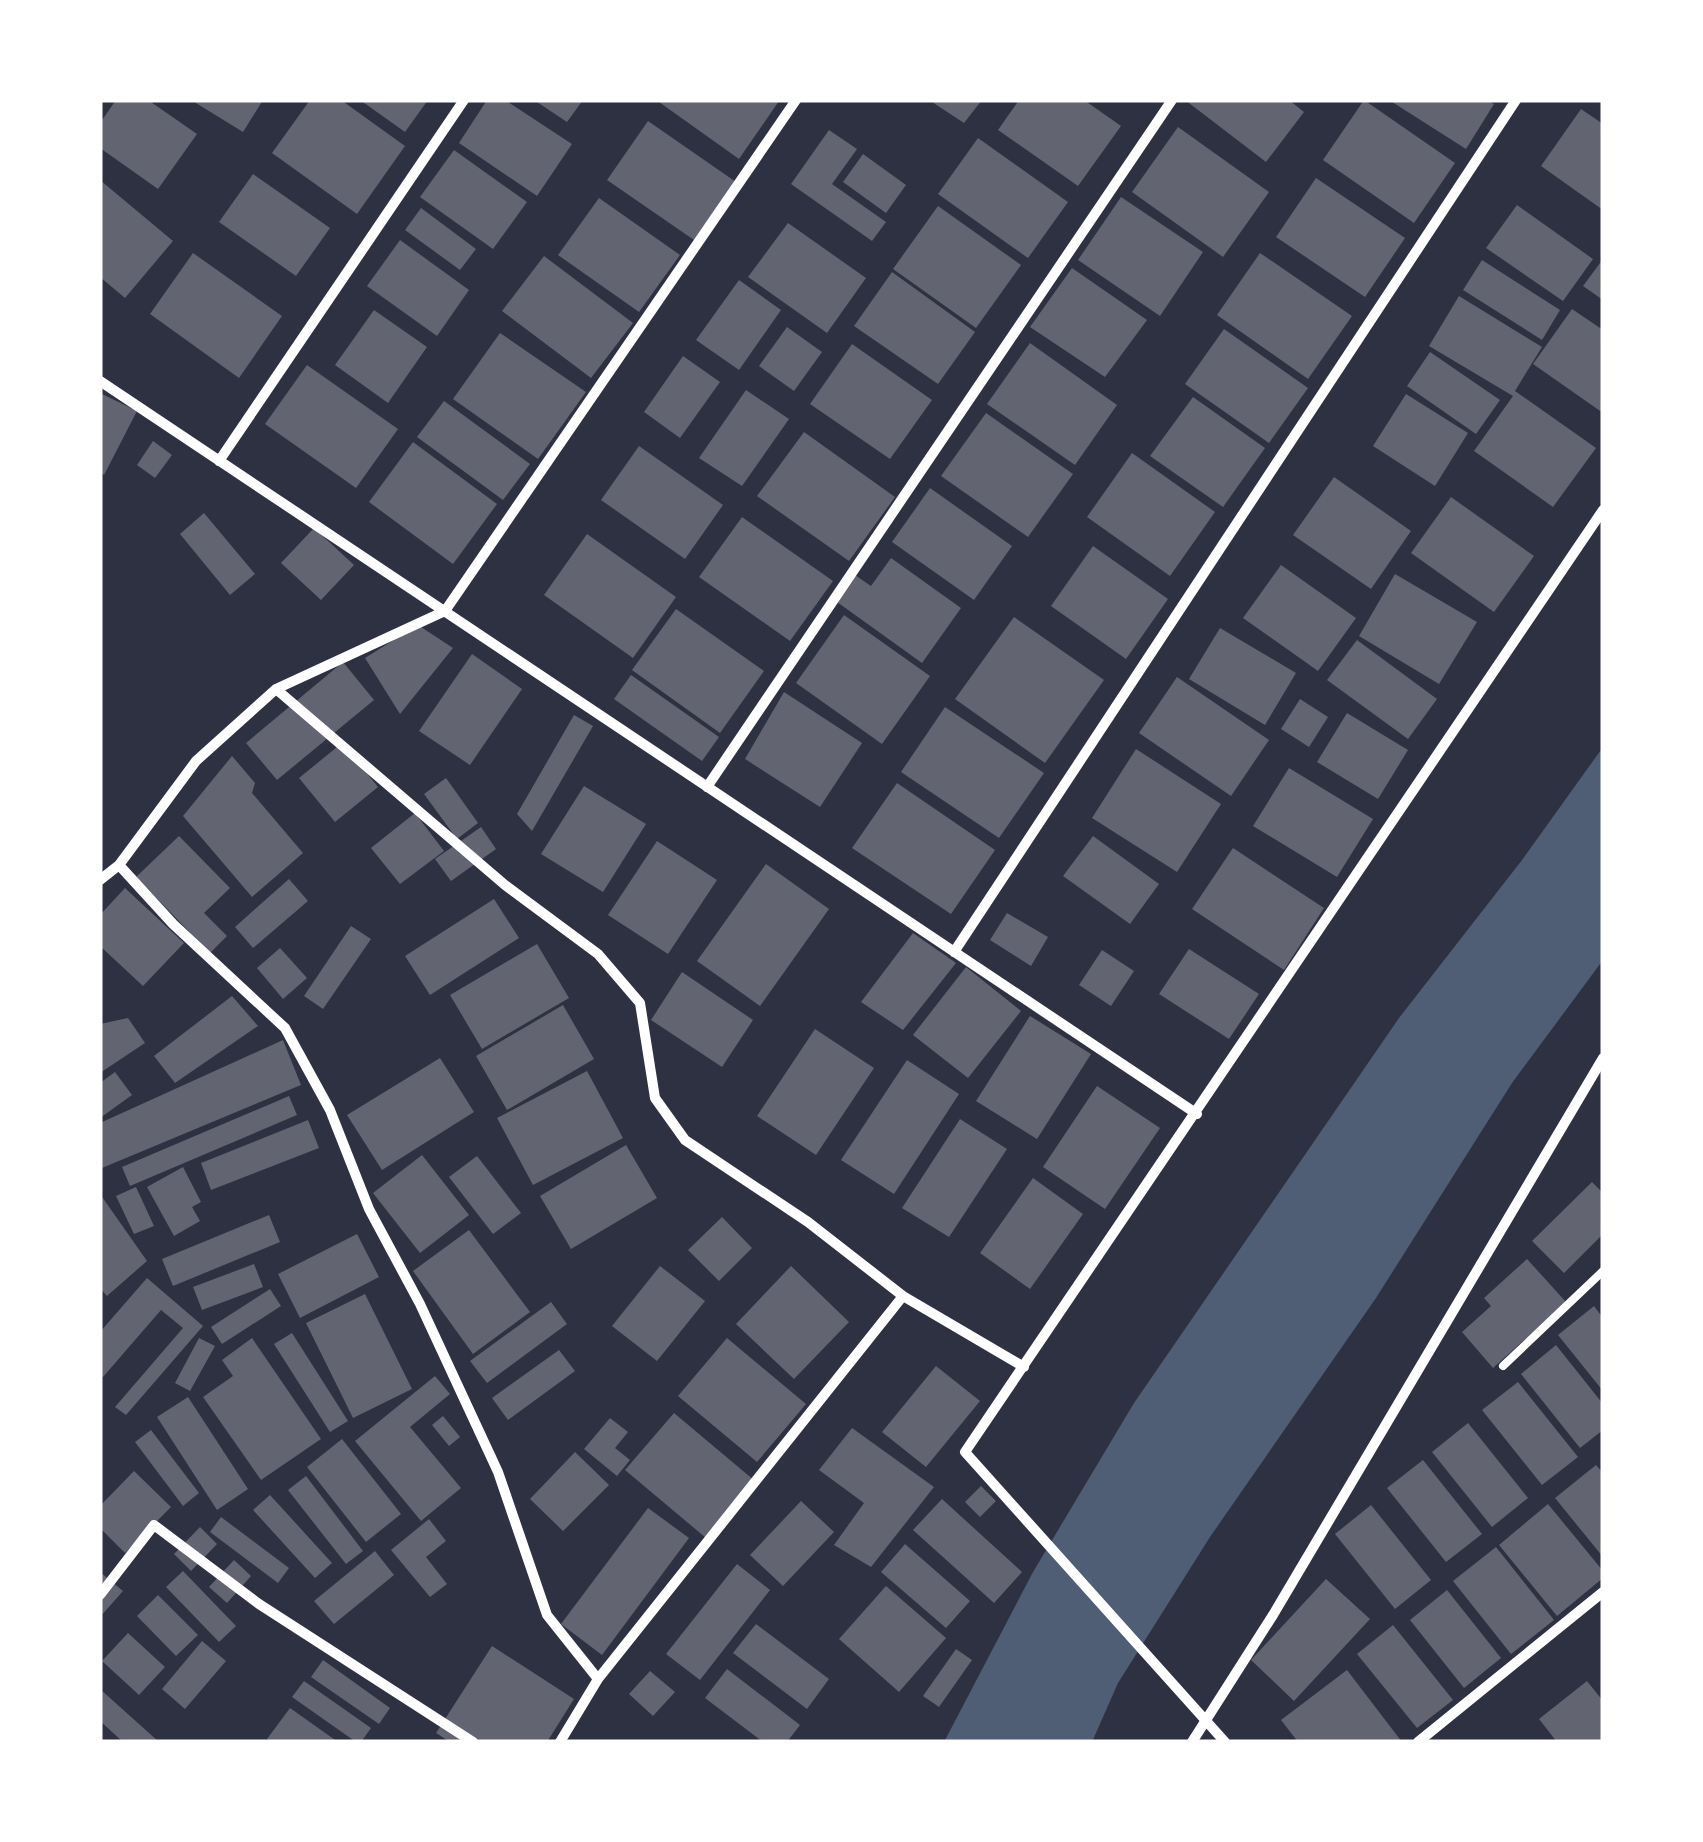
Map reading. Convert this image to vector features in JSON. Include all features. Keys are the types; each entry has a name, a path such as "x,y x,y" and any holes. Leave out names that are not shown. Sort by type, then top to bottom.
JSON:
{"street":[{"path":"219,460 464,100"},
{"path":"100,880 119,864 196,761 276,689 444,611 796,100"},
{"path":"707,786 1172,100"},
{"path":"954,952 1516,100"},
{"path":"100,381 1197,1114"},
{"path":"1226,1742 965,1452 1603,510"},
{"path":"276,689 505,885 598,954 640,1003 655,1098 685,1140 808,1222 904,1296 1024,1367"},
{"path":"119,864 173,924 285,1028 330,1110 370,1209 420,1304 498,1472 548,1615 598,1680"},
{"path":"1192,1742 1273,1615 1603,1058"},
{"path":"560,1742 598,1680 904,1296"},
{"path":"100,1595 154,1525 259,1604 473,1742"},
{"path":"1418,1742 1603,1592"}],"lane":[{"path":"1503,1366 1603,1271"}],"water":[{"path":"1603,747 1603,960 1512,1083 1376,1298 1210,1537 1118,1683 1092,1742 944,1742 1033,1572 1134,1403 1399,1018 1522,860"}],"building":[{"path":"116,100 148,100 197,134 158,189 100,148 100,123"},
{"path":"191,100 263,100 243,132"},
{"path":"310,100 341,100 405,146 357,214 272,153"},
{"path":"360,100 428,100 405,132"},
{"path":"487,100 505,100 572,144 537,196 459,143"},
{"path":"534,100 583,100 567,122"},
{"path":"660,100 777,100 779,101 739,159"},
{"path":"929,100 982,100 964,123"},
{"path":"1019,100 1084,100 1121,126 1078,186 998,130"},
{"path":"1185,100 1289,100 1304,112 1266,162"},
{"path":"1364,100 1455,163 1414,223 1323,160"},
{"path":"1389,100 1487,100 1494,104 1466,149"},
{"path":"1581,109 1603,124 1603,210 1541,166"},
{"path":"648,121 736,182 694,240 607,180"},
{"path":"1178,127 1269,192 1223,257 1132,192"},
{"path":"829,130 857,149 832,184 886,222 872,241 791,184"},
{"path":"978,138 1068,202 1028,258 938,194"},
{"path":"454,150 527,202 493,249 420,197"},
{"path":"863,154 906,185 886,213 843,182"},
{"path":"253,174 330,228 296,276 219,222"},
{"path":"1316,178 1405,238 1365,297 1276,237"},
{"path":"100,180 173,241 125,298 100,277"},
{"path":"1121,197 1203,252 1160,316 1078,260"},
{"path":"599,198 680,255 639,312 558,255"},
{"path":"1517,205 1593,259 1563,301 1486,248"},
{"path":"938,206 1021,265 976,328 893,269"},
{"path":"421,208 476,249 460,270 405,230"},
{"path":"788,223 866,278 827,333 748,277"},
{"path":"400,240 469,290 437,336 367,286"},
{"path":"193,253 282,316 239,378 150,314"},
{"path":"1260,253 1352,316 1308,379 1217,315"},
{"path":"544,256 633,323 591,378 502,311"},
{"path":"1603,259 1603,300 1583,286"},
{"path":"1482,260 1560,310 1542,340 1463,290"},
{"path":"1072,268 1147,320 1105,377 1030,327"},
{"path":"892,272 975,332 938,384 854,326"},
{"path":"739,280 781,310 739,370 696,340"},
{"path":"1459,296 1542,347 1515,391 1596,448 1553,507 1474,451 1513,396 1429,346"},
{"path":"1572,309 1603,330 1603,413 1533,364"},
{"path":"374,310 427,347 388,403 335,365"},
{"path":"787,327 822,352 794,391 759,366"},
{"path":"1224,329 1308,388 1269,443 1185,384"},
{"path":"500,333 586,392 538,459 453,399"},
{"path":"1030,343 1117,405 1075,465 987,404"},
{"path":"852,344 932,400 890,459 810,404"},
{"path":"1430,352 1500,400 1476,434 1407,386"},
{"path":"683,356 720,382 680,438 644,412"},
{"path":"307,365 398,429 356,488 265,424"},
{"path":"746,390 789,419 742,486 699,458"},
{"path":"100,393 137,411 104,475 100,472"},
{"path":"1406,394 1468,433 1435,486 1373,446"},
{"path":"1193,397 1265,448 1223,507 1150,456"},
{"path":"444,401 530,464 503,500 417,437"},
{"path":"986,413 1073,474 1028,537 941,476"},
{"path":"804,432 895,497 849,561 757,496"},
{"path":"153,441 172,455 155,478 137,465"},
{"path":"413,442 497,504 453,564 369,502"},
{"path":"639,446 723,505 685,559 601,500"},
{"path":"1132,453 1215,512 1170,576 1087,517"},
{"path":"1334,477 1411,531 1371,589 1293,535"},
{"path":"930,488 1012,546 974,600 892,542"},
{"path":"1451,497 1534,556 1494,612 1411,553"},
{"path":"204,513 255,574 230,595 180,534"},
{"path":"742,517 833,581 790,641 699,577"},
{"path":"314,528 354,565 321,600 281,563"},
{"path":"587,534 676,597 633,658 544,595"},
{"path":"1093,546 1168,599 1126,659 1051,606"},
{"path":"891,558 961,608 922,663 837,602 855,575 871,586"},
{"path":"1281,565 1356,618 1318,671 1243,618"},
{"path":"1395,574 1477,622 1439,684 1359,636"},
{"path":"676,609 764,671 720,733 632,670"},
{"path":"844,615 930,676 882,744 796,683"},
{"path":"1014,617 1104,680 1045,763 955,699"},
{"path":"418,625 453,648 400,714 365,658"},
{"path":"1220,628 1296,673 1265,725 1189,679"},
{"path":"1357,640 1437,699 1408,739 1327,680"},
{"path":"472,654 522,689 470,765 419,731"},
{"path":"343,662 374,700 277,780 246,743"},
{"path":"631,675 719,737 702,761 614,699"},
{"path":"1177,677 1269,740 1231,796 1139,733"},
{"path":"784,692 862,743 820,807 745,759"},
{"path":"1300,699 1328,717 1309,747 1281,729"},
{"path":"945,707 1044,773 999,838 901,772"},
{"path":"1347,713 1408,750 1378,799 1317,762"},
{"path":"574,715 593,726 532,831 517,814"},
{"path":"342,743 378,787 335,822 299,778"},
{"path":"1136,749 1221,804 1177,872 1092,818"},
{"path":"232,756 255,783 252,793 303,853 252,897 183,816"},
{"path":"1289,768 1373,819 1337,877 1253,826"},
{"path":"446,778 478,823 457,839 424,794"},
{"path":"897,783 995,850 951,914 852,848"},
{"path":"584,786 646,824 603,892 541,854"},
{"path":"415,813 444,851 400,884 371,848"},
{"path":"481,827 496,849 451,881 435,859"},
{"path":"179,836 230,888 204,913 227,936 210,953 136,877"},
{"path":"1093,836 1159,884 1130,924 1063,876"},
{"path":"657,841 717,880 668,954 608,915"},
{"path":"1233,848 1324,908 1284,970 1192,909"},
{"path":"766,864 829,909 760,1006 697,961"},
{"path":"289,879 308,901 253,948 235,927"},
{"path":"125,888 184,943 143,986 100,946 100,915"},
{"path":"494,899 519,938 430,995 405,956"},
{"path":"1007,913 1048,937 1031,966 990,940"},
{"path":"351,926 371,939 323,1009 304,996"},
{"path":"913,933 956,963 903,1030 861,1002"},
{"path":"537,944 569,998 482,1049 450,995"},
{"path":"280,948 307,978 283,999 257,968"},
{"path":"1189,949 1259,994 1229,1039 1159,994"},
{"path":"1102,950 1134,971 1111,1006 1079,985"},
{"path":"966,967 1021,1011 968,1078 913,1035"},
{"path":"682,972 753,1020 722,1067 651,1020"},
{"path":"232,996 258,1026 175,1083 154,1056"},
{"path":"563,1005 594,1059 507,1110 476,1056"},
{"path":"1030,1016 1091,1054 1037,1139 976,1101"},
{"path":"128,1018 145,1043 100,1073 100,1024"},
{"path":"815,1029 874,1068 816,1155 757,1116"},
{"path":"283,1040 301,1085 102,1168 100,1123"},
{"path":"440,1058 474,1112 382,1170 347,1115"},
{"path":"907,1060 959,1094 894,1194 841,1160"},
{"path":"587,1071 623,1138 533,1185 497,1118"},
{"path":"115,1072 132,1095 100,1118 100,1083"},
{"path":"1097,1086 1160,1128 1105,1209 1043,1167"},
{"path":"289,1096 297,1115 130,1186 122,1167"},
{"path":"960,1119 1007,1149 949,1237 902,1208"},
{"path":"308,1120 319,1148 211,1190 201,1163"},
{"path":"626,1145 657,1198 571,1249 540,1196"},
{"path":"422,1155 469,1215 420,1253 373,1193"},
{"path":"477,1156 521,1213 493,1234 449,1177"},
{"path":"183,1167 201,1202 192,1207 200,1221 174,1236 147,1187"},
{"path":"1033,1178 1083,1214 1030,1289 980,1253"},
{"path":"1592,1182 1603,1193 1603,1234 1564,1273 1532,1241"},
{"path":"136,1187 154,1226 134,1234 116,1196"},
{"path":"100,1194 147,1261 107,1296 100,1288"},
{"path":"269,1215 280,1242 173,1286 162,1259"},
{"path":"722,1217 752,1248 719,1281 688,1250"},
{"path":"469,1230 530,1312 473,1354 413,1271"},
{"path":"357,1234 379,1277 300,1318 278,1274"},
{"path":"1527,1259 1566,1302 1493,1368 1462,1332 1491,1306 1484,1298"},
{"path":"254,1264 263,1287 202,1310 193,1287"},
{"path":"660,1266 705,1301 657,1361 612,1326"},
{"path":"791,1266 849,1322 794,1379 736,1324"},
{"path":"147,1278 203,1326 126,1415 115,1407 183,1328 161,1310 103,1377 100,1374 100,1332"},
{"path":"270,1289 281,1306 222,1344 211,1327"},
{"path":"365,1294 412,1389 353,1418 306,1323"},
{"path":"551,1302 567,1324 487,1383 470,1361"},
{"path":"1594,1306 1603,1318 1603,1391 1558,1335"},
{"path":"292,1333 348,1421 330,1432 274,1344"},
{"path":"199,1338 215,1346 190,1391 175,1383"},
{"path":"252,1338 321,1439 261,1480 203,1397 233,1376 222,1360"},
{"path":"727,1338 806,1404 757,1462 678,1396"},
{"path":"1556,1345 1603,1404 1603,1430 1580,1448 1521,1374"},
{"path":"559,1350 575,1371 508,1420 492,1398"},
{"path":"936,1366 980,1401 926,1467 882,1432"},
{"path":"435,1376 450,1394 410,1427 461,1488 421,1521 355,1441"},
{"path":"1518,1382 1578,1457 1542,1485 1482,1410"},
{"path":"188,1397 248,1489 217,1510 157,1417"},
{"path":"674,1413 755,1481 706,1538 625,1470"},
{"path":"443,1416 460,1437 449,1446 432,1425"},
{"path":"610,1418 628,1432 615,1448 630,1460 617,1476 584,1449"},
{"path":"1468,1423 1528,1498 1492,1527 1432,1452"},
{"path":"852,1428 934,1487 871,1567 834,1545 864,1503 819,1470"},
{"path":"151,1430 199,1493 183,1506 135,1442"},
{"path":"342,1439 401,1514 366,1542 307,1467"},
{"path":"575,1452 609,1485 563,1531 530,1499"},
{"path":"1423,1460 1482,1534 1446,1562 1387,1488"},
{"path":"1596,1465 1603,1473 1603,1557 1555,1498"},
{"path":"134,1471 171,1507 125,1553 100,1528 100,1506"},
{"path":"306,1476 363,1551 346,1564 288,1490"},
{"path":"981,1486 996,1501 980,1517 965,1502"},
{"path":"270,1495 332,1563 315,1578 253,1510"},
{"path":"942,1499 1022,1572 994,1603 913,1530"},
{"path":"801,1501 834,1532 783,1586 750,1555"},
{"path":"1548,1504 1603,1571 1603,1578 1557,1616 1499,1545"},
{"path":"1371,1505 1431,1580 1395,1609 1335,1534"},
{"path":"648,1508 689,1538 602,1655 561,1624"},
{"path":"221,1517 289,1568 278,1583 210,1532"},
{"path":"429,1519 446,1541 426,1557 447,1584 430,1597 391,1550"},
{"path":"200,1527 217,1544 191,1571 174,1554"},
{"path":"905,1544 970,1601 946,1628 881,1572"},
{"path":"1496,1547 1554,1620 1511,1654 1453,1581"},
{"path":"375,1551 394,1575 334,1624 314,1601"},
{"path":"234,1560 251,1576 227,1603 209,1587"},
{"path":"737,1564 770,1590 700,1680 666,1654"},
{"path":"183,1571 236,1626 219,1642 166,1587"},
{"path":"100,1572 123,1591 100,1617"},
{"path":"1326,1579 1370,1619 1294,1701 1251,1660"},
{"path":"886,1586 946,1638 899,1692 839,1639"},
{"path":"1447,1590 1501,1658 1464,1688 1410,1620"},
{"path":"158,1595 198,1635 176,1656 137,1616"},
{"path":"756,1624 829,1679 807,1709 733,1653"},
{"path":"1393,1625 1453,1700 1417,1728 1357,1654"},
{"path":"128,1633 165,1667 139,1695 102,1661"},
{"path":"202,1641 226,1661 185,1709 162,1689"},
{"path":"492,1646 574,1699 547,1742 450,1742 436,1733"},
{"path":"956,1649 972,1660 939,1707 923,1696"},
{"path":"323,1660 390,1708 379,1724 311,1677"},
{"path":"727,1669 800,1725 787,1742 763,1742 705,1698"},
{"path":"1347,1670 1402,1742 1298,1742 1281,1720"},
{"path":"650,1671 675,1692 653,1716 629,1694"},
{"path":"304,1681 371,1728 361,1742 292,1697"},
{"path":"1587,1681 1603,1701 1603,1742 1557,1742 1539,1719"},
{"path":"100,1689 159,1742 123,1742 100,1721"},
{"path":"290,1708 338,1742 267,1739"}]}
